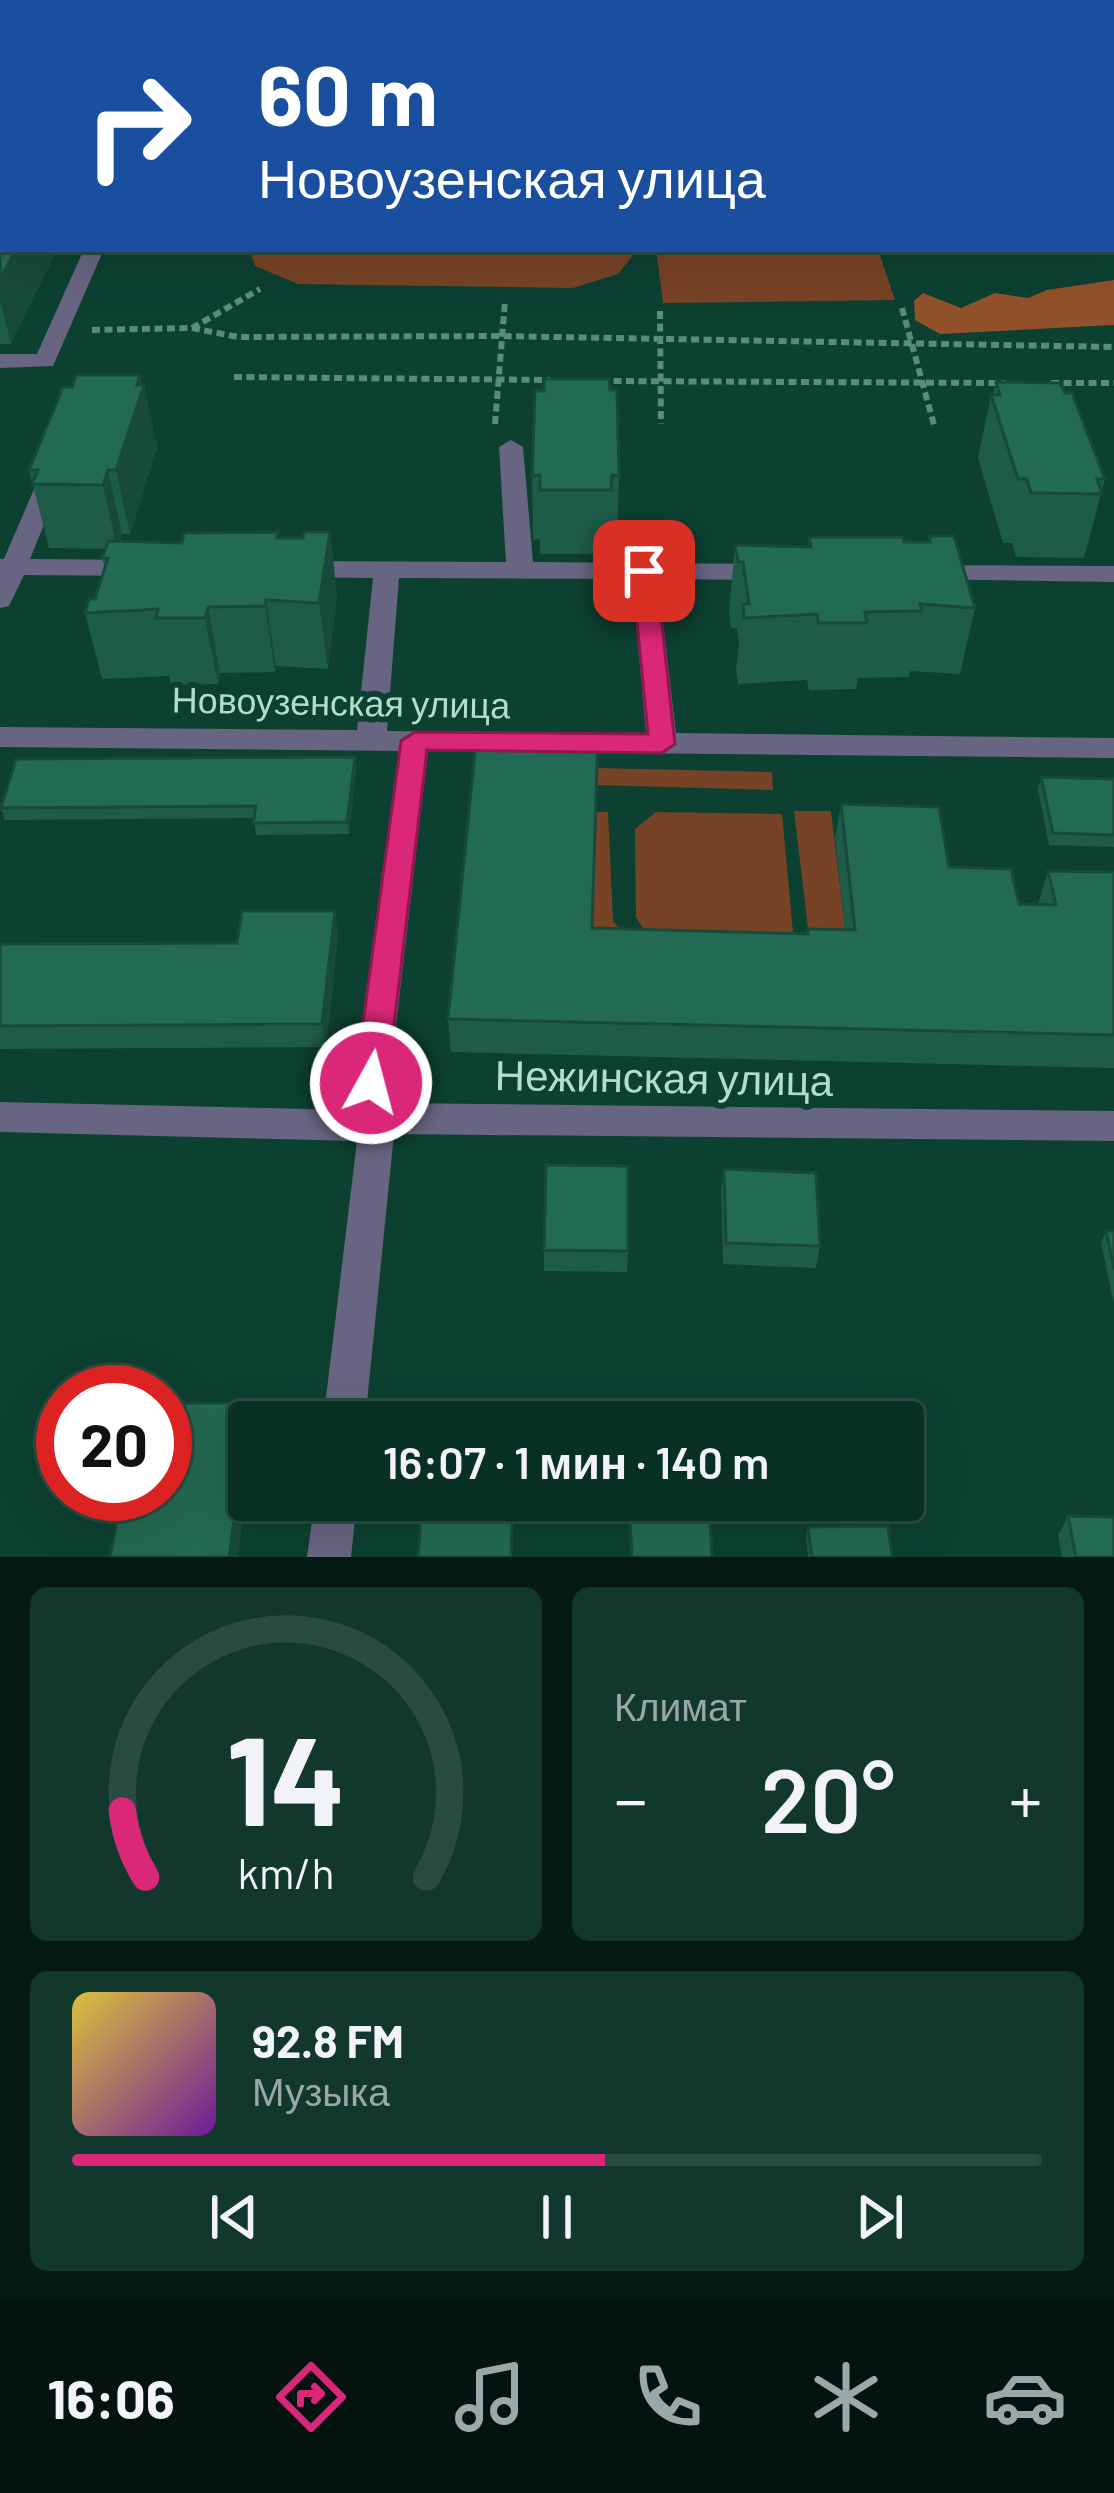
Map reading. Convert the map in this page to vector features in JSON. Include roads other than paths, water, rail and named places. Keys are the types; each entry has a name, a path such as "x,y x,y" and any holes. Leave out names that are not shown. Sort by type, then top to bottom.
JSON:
{"street":[{"path":"0,361 45,361 93,252"},
{"path":"511,447 520,570"},
{"path":"0,600 7,567 62,450"},
{"path":"7,567 177,568"},
{"path":"270,568 808,572"},
{"path":"371,741 387,569"},
{"path":"644,571 662,744"},
{"path":"902,573 1114,574"},
{"name":"Новоузенская улица","path":"0,737 1114,748"},
{"path":"346,1401 415,741"},
{"name":"Нежинская улица","path":"0,1117 1114,1126"},
{"path":"329,1557 333,1521"}]}
